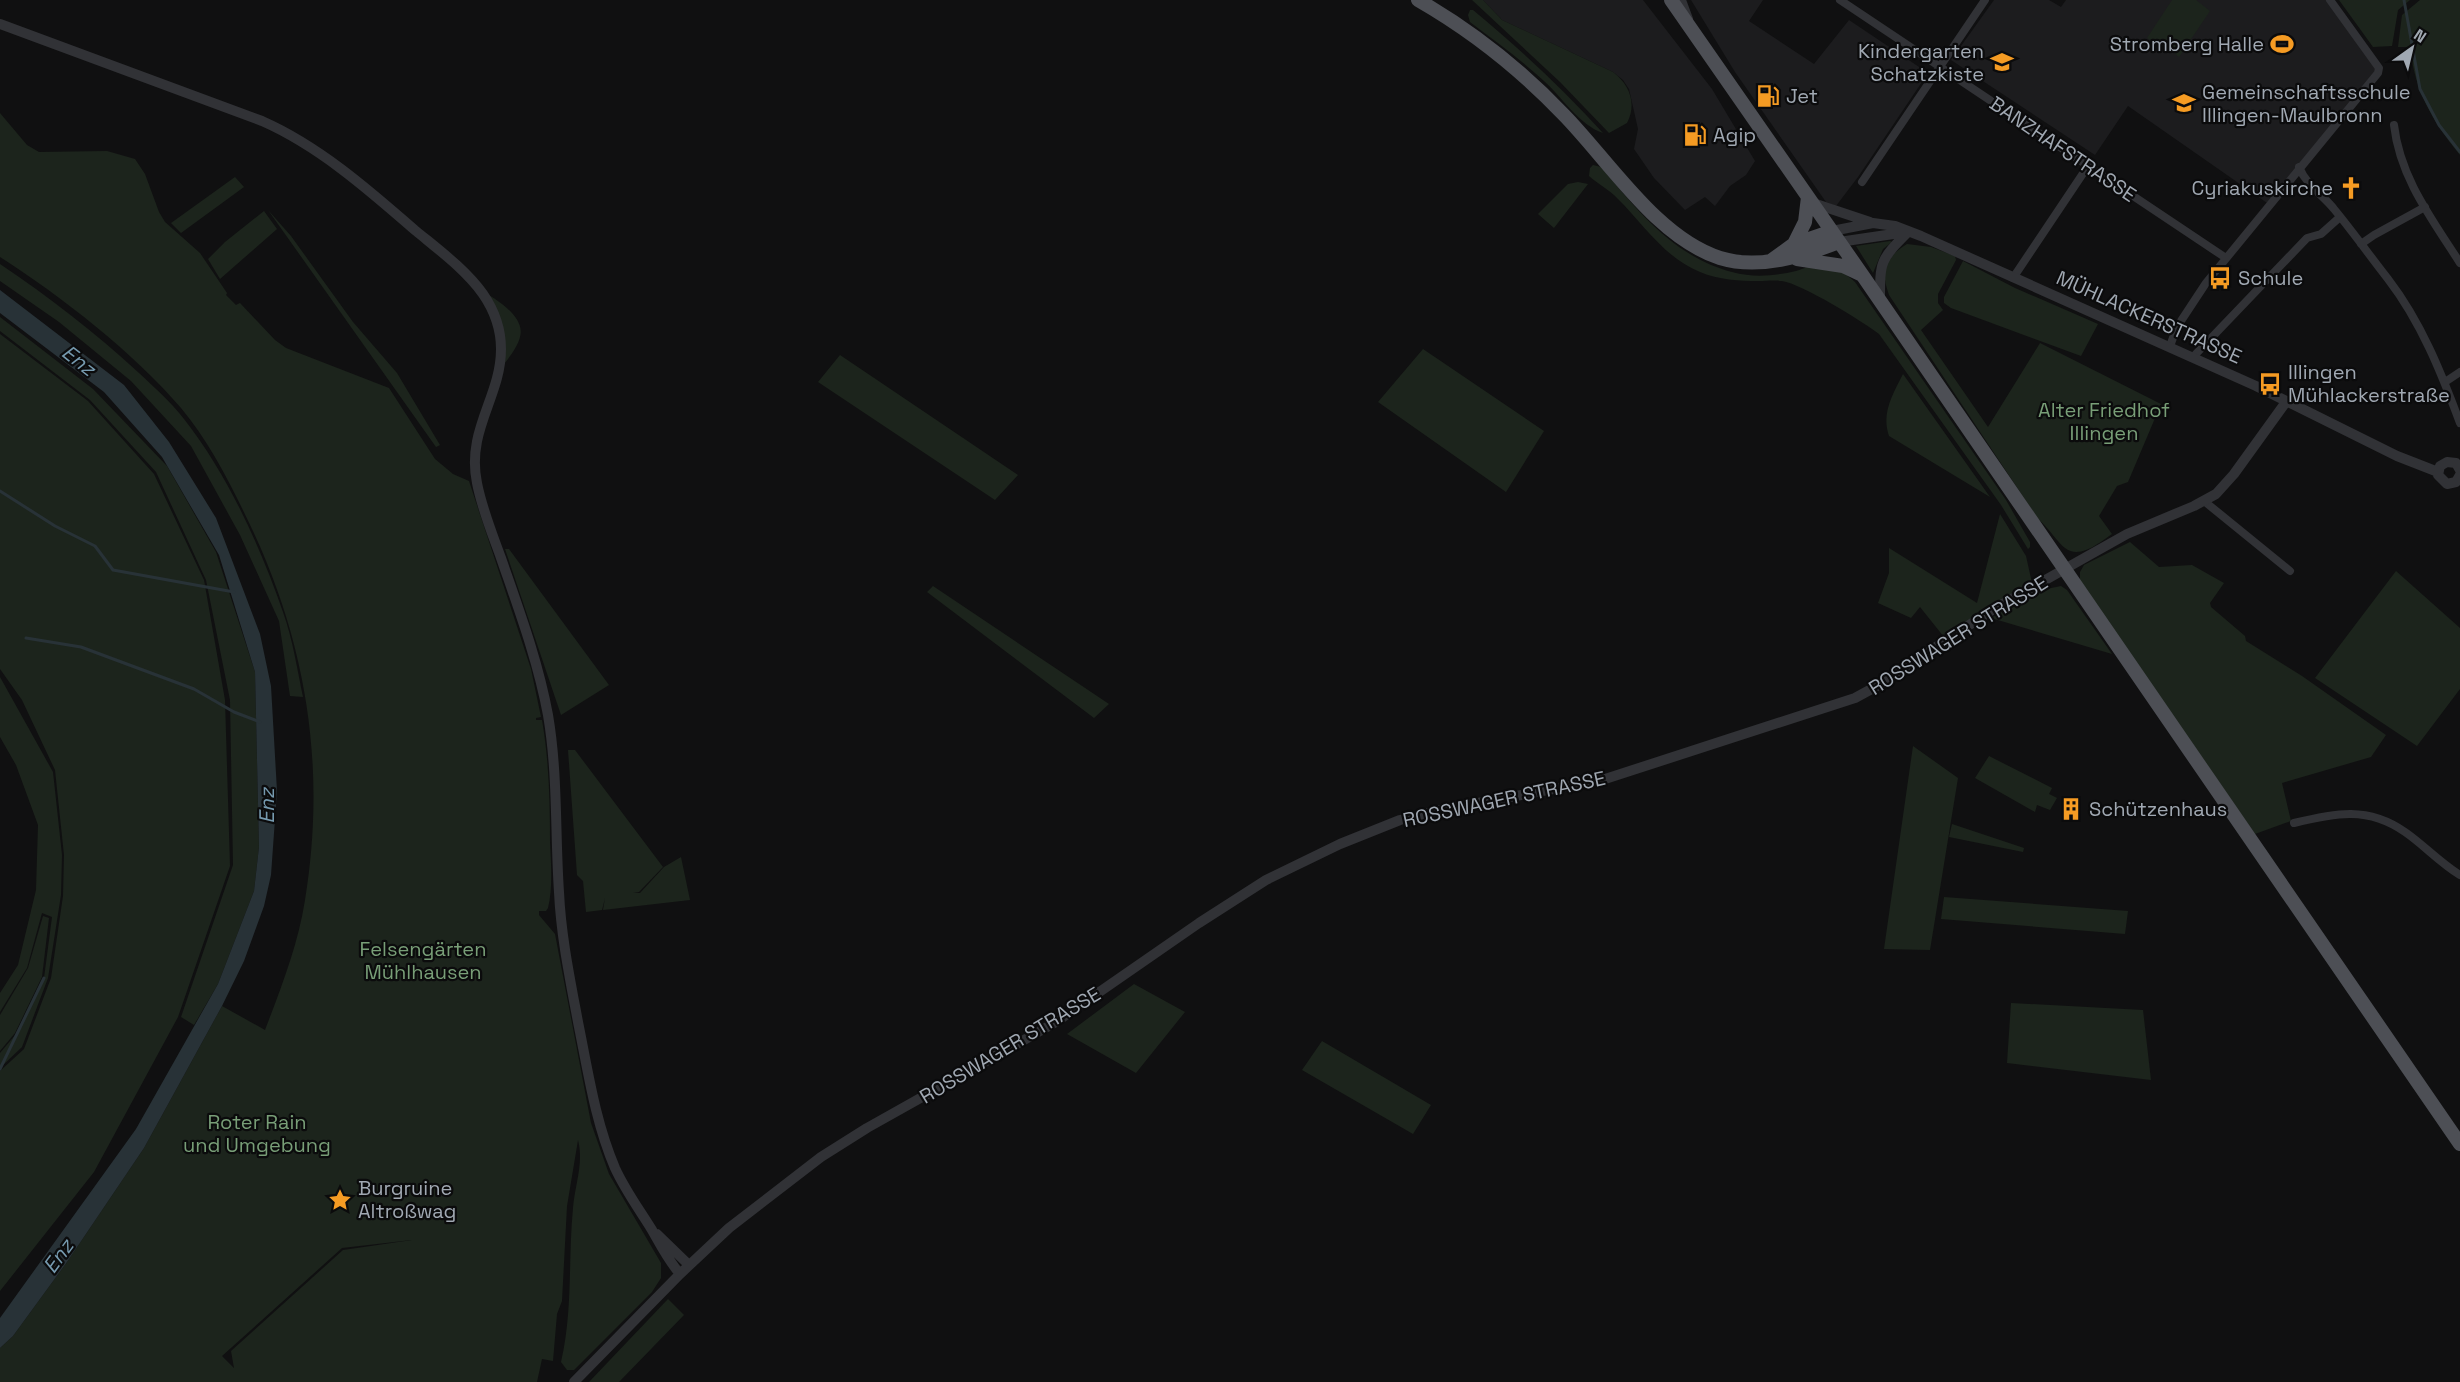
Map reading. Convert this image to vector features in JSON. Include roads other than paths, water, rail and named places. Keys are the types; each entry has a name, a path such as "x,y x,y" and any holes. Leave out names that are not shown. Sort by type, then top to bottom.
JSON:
{"main road":[{"path":"1418,0 1474,36 1523,74 1565,115 1657,217 1690,243 1706,252 1735,261 1752,262 1772,260 1836,237"},
{"path":"1671,0 2460,1144"},
{"path":"1793,251 1805,222 1810,200"},
{"path":"1793,251 1843,266 1863,276"}],"street":[{"path":"1682,0 1696,36"},
{"name":"BANZHAFSTRASSE","path":"1840,0 2226,258"},
{"path":"1862,182 1985,0"},
{"path":"2170,346 2185,314 2226,258 2360,95 2379,68 2330,0"},
{"path":"0,24 227,107 288,134 336,166 424,237 464,273 479,289 490,306 500,334 501,358 500,369 477,436 474,456 476,477 485,513 533,652 547,709 556,783 559,893 563,932 593,1097 604,1138 616,1170 667,1259 680,1274"},
{"path":"2394,125 2404,172 2460,263"},
{"path":"2013,278 2088,166"},
{"path":"2299,167 2303,177 2361,244 2412,315 2445,382 2460,423"},
{"path":"1810,200 1873,223"},
{"path":"2361,244 2425,207"},
{"path":"2193,357 2307,238 2321,234 2340,218"},
{"name":"MÜHLACKERSTRASSE","path":"1836,237 1873,223 1894,226 1921,236 2170,346 2397,456 2439,472 2443,482 2458,482"},
{"path":"1880,300 1882,260 1908,232"},
{"name":"MÜHLACKERSTRASSE","path":"1836,237 1908,232"},
{"path":"2445,382 2460,372"},
{"name":"ROSSWAGER STRASSE","path":"574,1382 689,1265 762,1202 820,1158 867,1128 1056,1022 1215,912 1266,880 1304,860 1400,820 1440,810 1602,780 1841,703 1877,686 1992,610 2127,534 2216,494 2234,474 2286,402"},
{"path":"2439,472 2440,466 2447,462 2456,463 2460,469"},
{"path":"2204,501 2290,572"},
{"path":"2294,823 2350,813 2378,818 2405,832 2460,875"},
{"path":"652,1230 689,1265"}],"water":[{"name":"Enz","path":"0,290 124,385 169,442 216,518 260,634 271,686 277,791 271,875 264,906 244,961 222,1006 144,1148 67,1262 13,1336 0,1348 0,1318 136,1129 218,984 254,891 259,847 255,672 219,555 162,457 104,392 0,313"}],"waterway":[{"path":"2404,0 2420,89 2439,125 2460,152"},
{"path":"0,491 55,526 95,546 113,570 234,592"},
{"path":"26,638 81,647 194,689 234,712 260,722"},
{"path":"0,1069 44,978"}],"place":[{"name":"Stromberg Halle","path":"2282,44"},
{"name":"Kindergarten Schatzkiste","path":"2002,62"},
{"name":"Jet","path":"1768,96"},
{"name":"Gemeinschaftsschule Illingen-Maulbronn","path":"2184,103"},
{"name":"Agip","path":"1695,135"},
{"name":"Cyriakuskirche","path":"2351,188"},
{"name":"Schule","path":"2220,278"},
{"name":"Illingen Mühlackerstraße","path":"2270,384"},
{"name":"Schützenhaus","path":"2071,809"},
{"name":"Burgruine Altroßwag","path":"340,1200"}],"park label":[{"name":"Alter Friedhof Illingen","path":"2104,422"},
{"name":"Felsengärten Mühlhausen","path":"423,960"},
{"name":"Roter Rain und Umgebung","path":"257,1134"}]}
